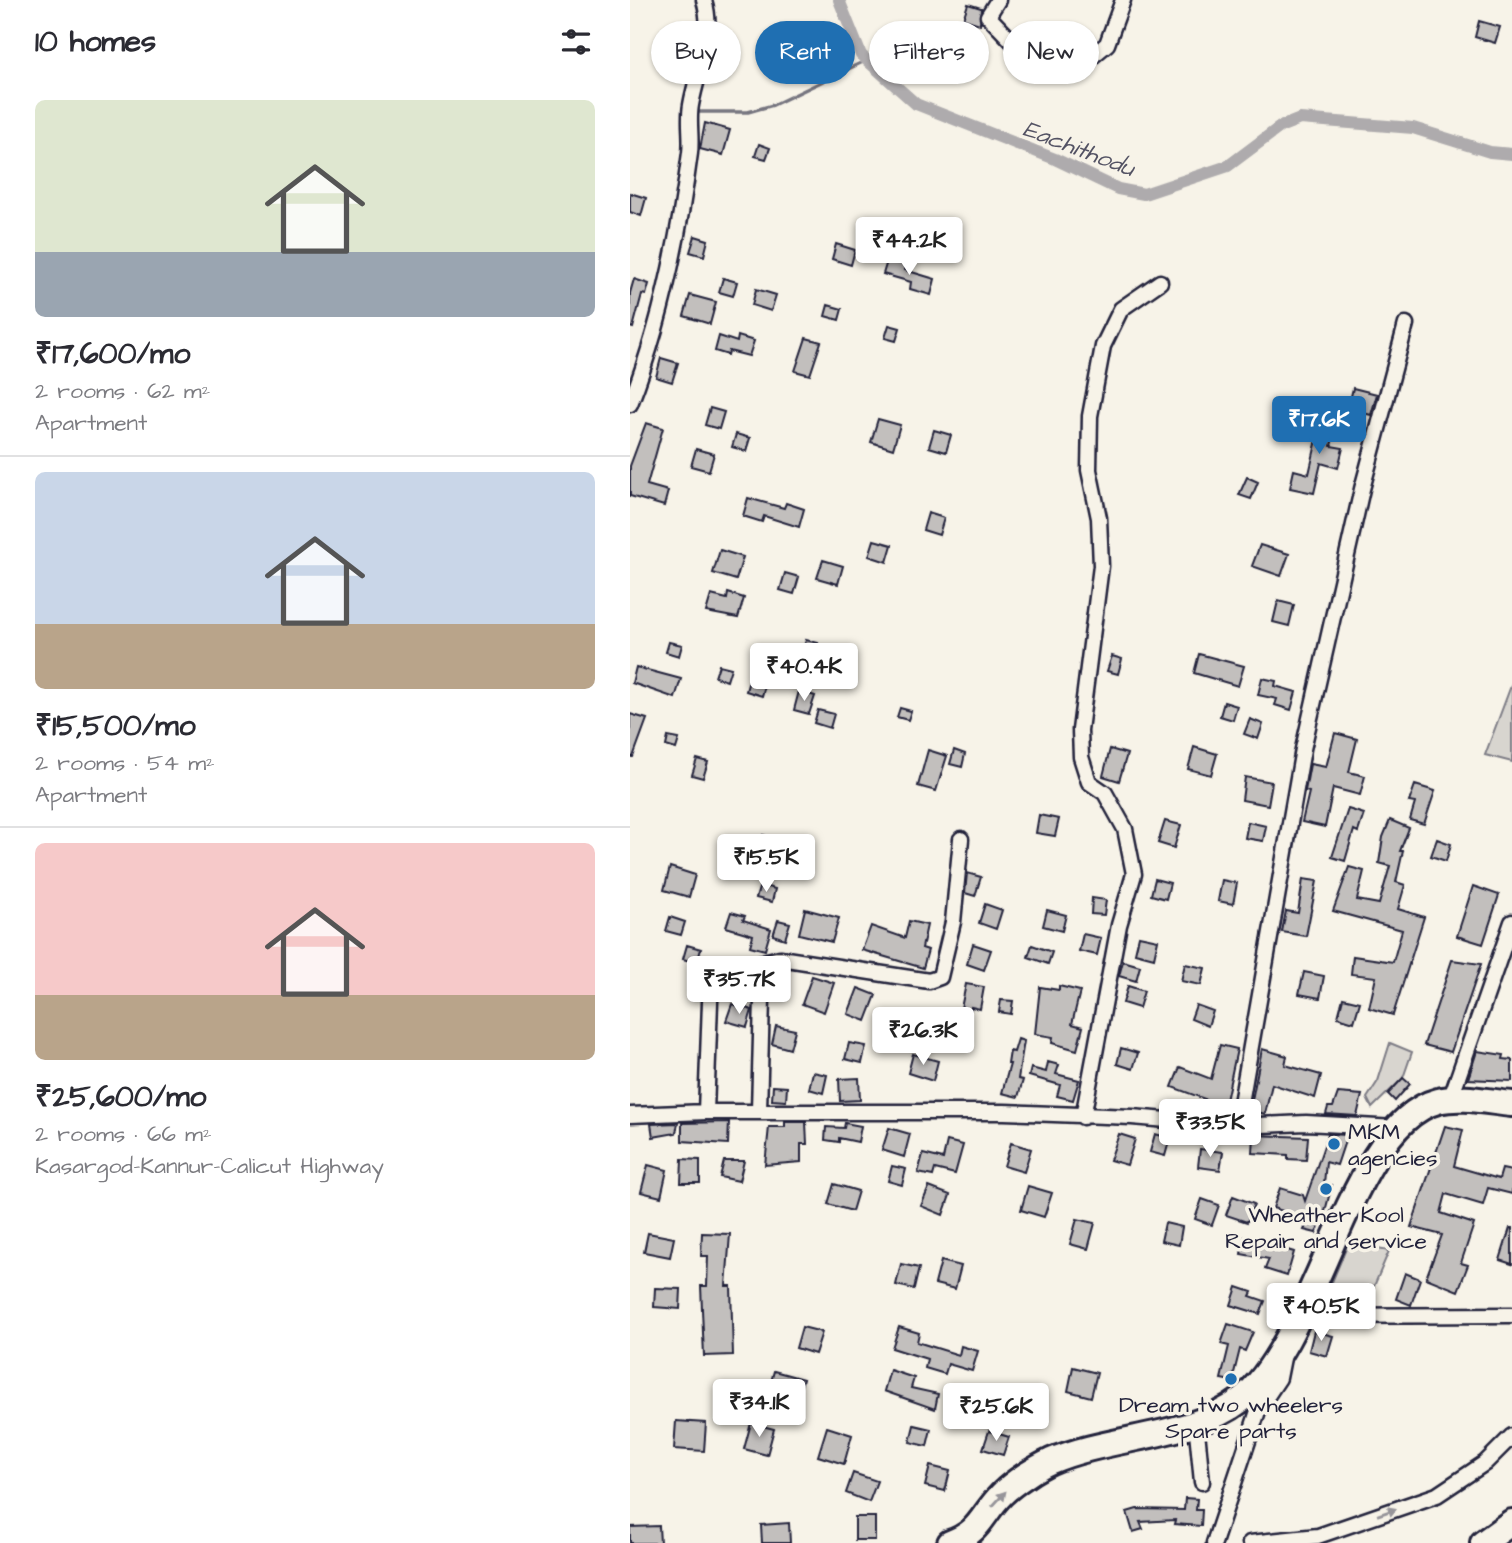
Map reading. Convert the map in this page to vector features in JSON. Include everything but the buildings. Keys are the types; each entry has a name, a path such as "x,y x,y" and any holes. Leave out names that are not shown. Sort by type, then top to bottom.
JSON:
{"highway":[{"path":"950,1543 969,1536 1003,1493 1048,1463 1089,1446 1191,1424 1241,1400 1280,1354 1357,1191 1395,1128 1412,1112 1438,1101 1512,1104"},
{"path":"1483,1543 1512,1522"}],"street":[{"path":"630,404 647,360 678,224 691,150 691,109 707,46 708,13 704,0"},
{"path":"998,0 988,16 1032,62 1083,64 1107,44 1123,0"},
{"path":"1083,1117 1119,925 1134,874 1125,829 1105,793 1089,782 1081,757 1080,730 1101,566 1099,518 1089,470 1090,416 1103,346 1121,309 1160,282"},
{"path":"1237,1126 1303,749 1362,489 1406,324"},
{"path":"706,1112 711,975 780,958 929,981 940,977 953,922 961,839"},
{"path":"1450,1100 1512,922"},
{"path":"760,1111 763,962"},
{"path":"630,1115 760,1111 1004,1112 1132,1117 1237,1126 1306,1123 1395,1128"},
{"path":"1298,1316 1512,1315"},
{"path":"1214,1543 1259,1408 1279,1378 1283,1357 1280,1354"},
{"path":"1191,1424 1197,1431 1202,1482"},
{"path":"1250,1543 1318,1535 1437,1495 1485,1463 1512,1436"}],"shaded area":[{"path":"1512,683 1512,762 1485,755"},
{"path":"1390,1043 1412,1052 1403,1078 1372,1108 1367,1098 1378,1081"},
{"path":"1348,1244 1389,1251 1363,1312 1321,1308"}],"waterway":[{"name":"Eachithodu","path":"839,0 861,55 916,104 1055,159 1118,189 1144,194 1228,166 1280,127 1300,119 1413,128 1490,152 1512,154"},
{"path":"694,112 748,112 773,105 867,60"}],"place":[{"name":"MKM agencies","path":"1334,1144"},
{"name":"Wheather Kool Repair and service","path":"1326,1189"},
{"name":"Dream two wheelers Spare parts","path":"1231,1379"}]}
